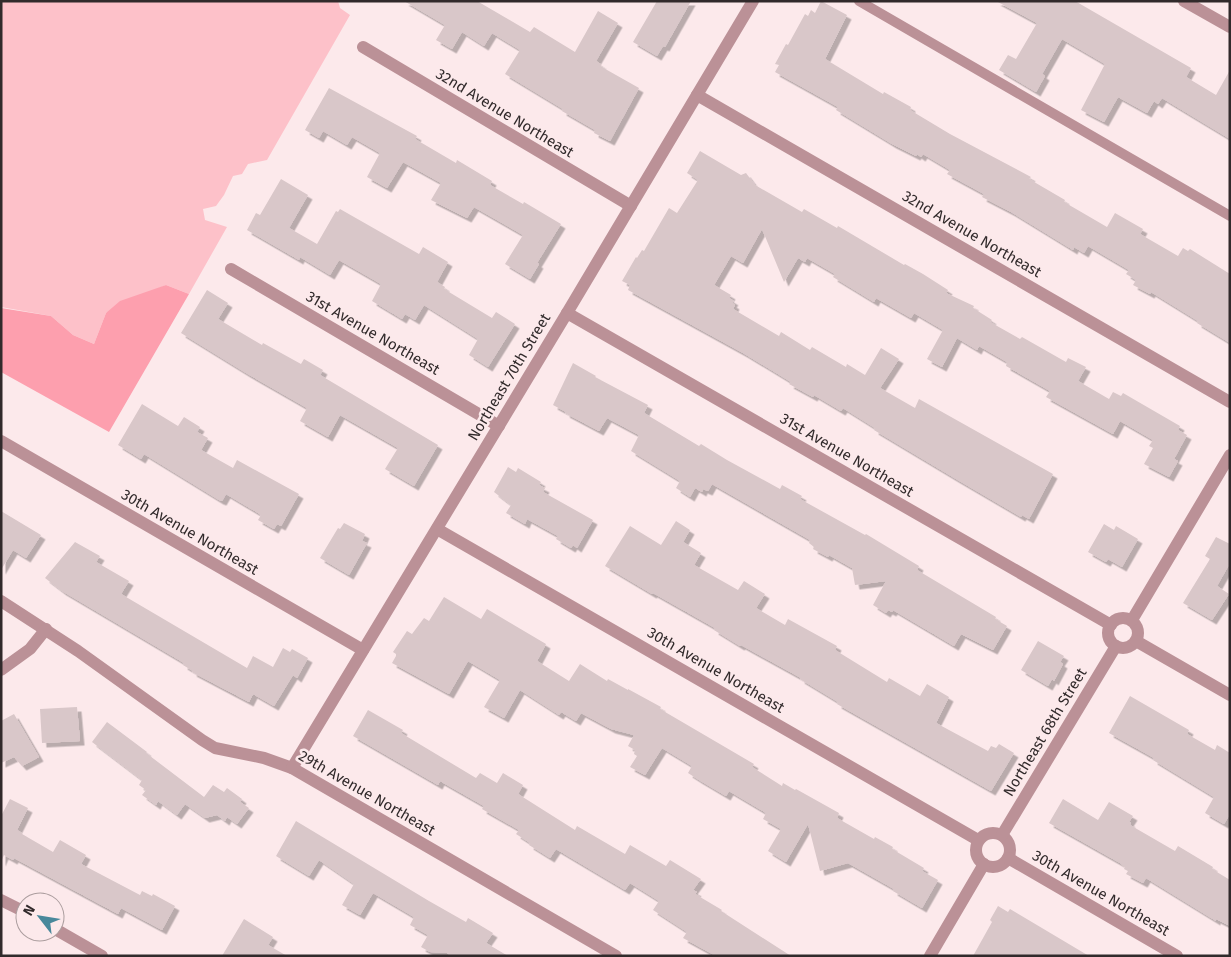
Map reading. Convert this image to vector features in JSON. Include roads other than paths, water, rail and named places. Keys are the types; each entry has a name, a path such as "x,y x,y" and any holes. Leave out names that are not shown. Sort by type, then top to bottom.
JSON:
{"street":[{"name":"Northeast 70th Street","path":"292,768 753,1"},
{"path":"1184,1 1230,27"},
{"name":"32nd Avenue Northeast","path":"363,47 631,206"},
{"name":"32nd Avenue Northeast","path":"698,95 1230,402"},
{"name":"31st Avenue Northeast","path":"231,269 499,426"},
{"name":"31st Avenue Northeast","path":"567,313 1111,625"},
{"name":"30th Avenue Northeast","path":"1,441 363,650"},
{"path":"1132,620 1230,455"},
{"name":"30th Avenue Northeast","path":"436,529 978,840"},
{"name":"29th Avenue Northeast","path":"1,601 102,667 215,748 264,758 292,768 616,956"},
{"path":"1120,618 1132,620 1137,625 1138,630 1136,641 1129,647 1116,646 1110,641 1108,636 1111,625 1116,619 1120,618"},
{"path":"1,670 30,649 46,629"},
{"path":"1136,641 1230,695"},
{"name":"Northeast 68th Street","path":"1002,835 1116,646"},
{"path":"990,832 1002,835 1009,844 1008,858 998,866 993,867 984,864 976,855 978,840 984,834 990,832"},
{"name":"30th Avenue Northeast","path":"1008,858 1177,956"},
{"path":"930,956 984,864"},
{"path":"1,900 15,907"},
{"path":"65,935 102,956"}],"lane":[{"path":"859,1 1230,216"}]}
